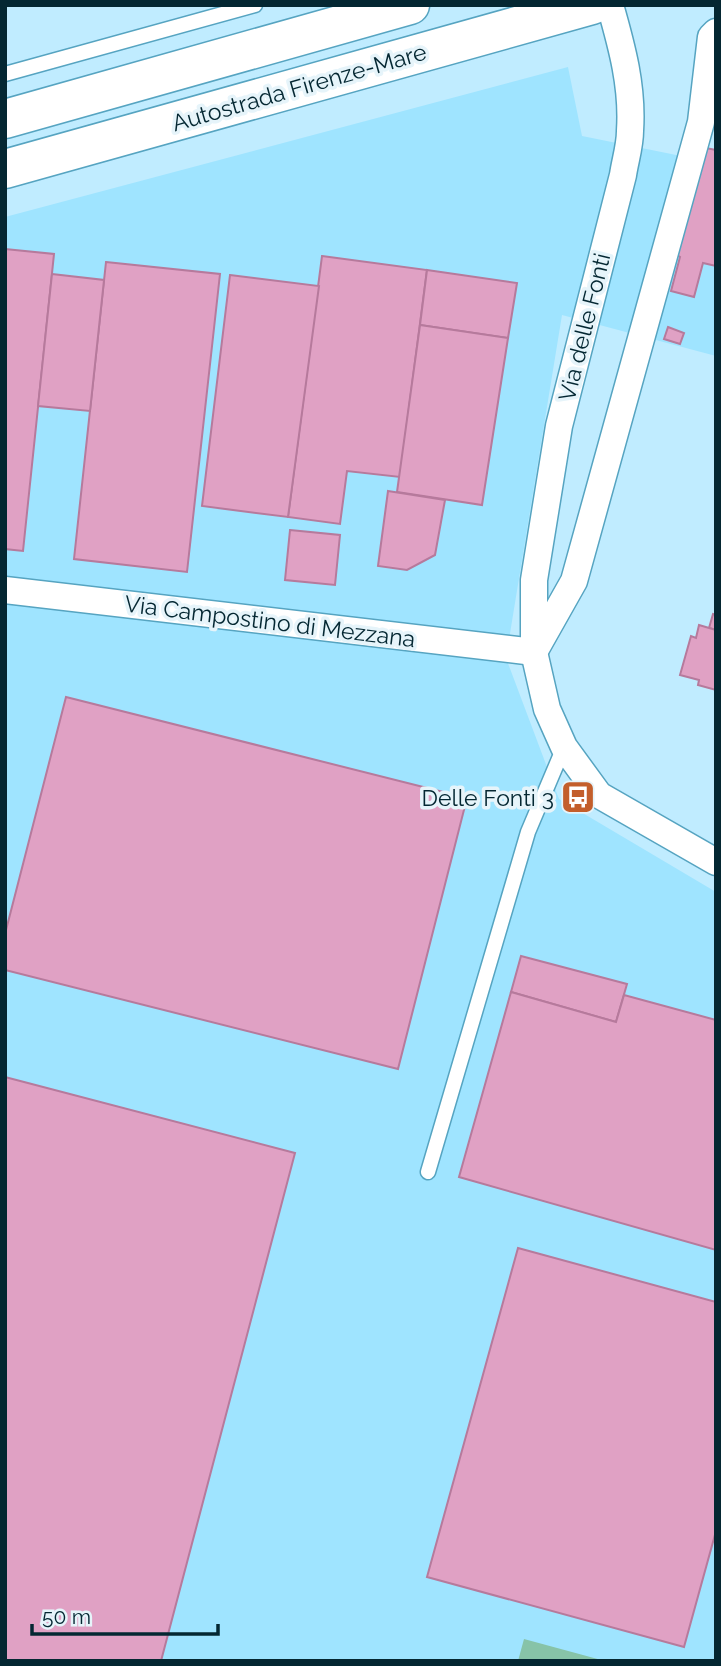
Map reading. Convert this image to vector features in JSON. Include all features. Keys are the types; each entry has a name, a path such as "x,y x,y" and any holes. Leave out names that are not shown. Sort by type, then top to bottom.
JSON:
{"highway":[{"path":"5,119 410,5"},
{"name":"Autostrada Firenze-Mare","path":"5,169 593,5"}],"street":[{"name":"Via delle Fonti","path":"610,5 624,55 630,94 630,133 623,175 559,426 534,580 534,652 547,709 564,747 599,795 716,862"},
{"path":"534,652 574,581 701,122 711,37 716,32"},
{"name":"Via Campostino di Mezzana","path":"5,590 534,652"}],"lane":[{"path":"5,74 256,5"},
{"path":"428,1172 528,832 564,747"}],"shaded area":[{"path":"568,67 582,136 716,163 716,356 562,315 506,658 559,799 716,892 716,1661 5,1661 5,217"}],"green space":[{"path":"524,1639 605,1661 518,1661"}],"building":[{"path":"706,148 716,150 716,266 703,263 694,297 671,291 680,257 677,255"},
{"path":"5,249 54,254 23,551 5,549"},
{"path":"322,256 427,270 400,477 347,471 340,524 288,517"},
{"path":"106,262 220,274 187,572 74,559"},
{"path":"427,270 517,283 508,338 420,325"},
{"path":"52,274 104,280 90,411 38,406"},
{"path":"230,275 319,286 288,517 202,506"},
{"path":"420,325 508,338 482,505 397,492"},
{"path":"668,327 684,333 680,344 664,339"},
{"path":"388,491 445,500 435,555 407,570 378,566"},
{"path":"290,530 340,535 335,585 285,580"},
{"path":"713,614 716,615 716,630 709,628"},
{"path":"699,625 716,630 716,690 698,685 699,680 680,675 691,636 696,638"},
{"path":"66,697 467,798 398,1069 5,970 5,934"},
{"path":"521,956 627,984 616,1022 511,992"},
{"path":"511,992 616,1022 624,995 716,1020 716,1250 459,1177"},
{"path":"5,1077 295,1153 161,1661 5,1661"},
{"path":"518,1248 716,1302 716,1531 684,1647 427,1577"}],"place":[{"name":"Delle Fonti 3","path":"578,797"}]}
